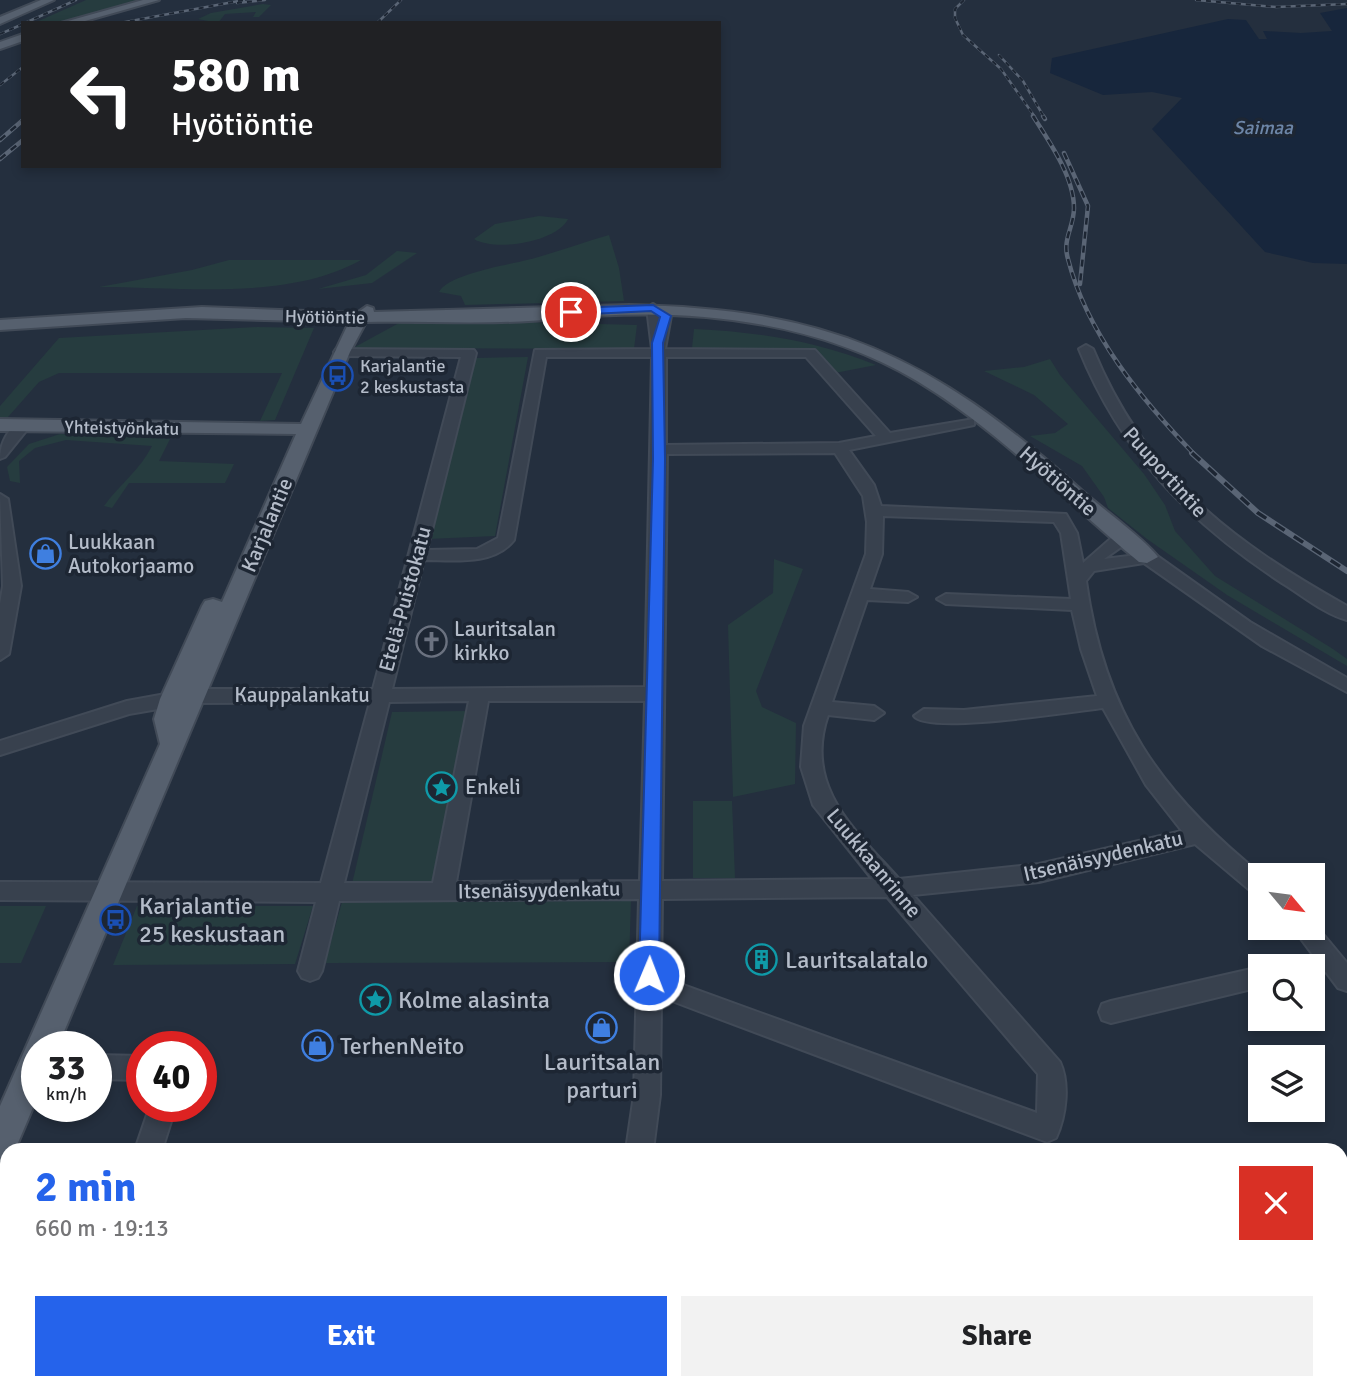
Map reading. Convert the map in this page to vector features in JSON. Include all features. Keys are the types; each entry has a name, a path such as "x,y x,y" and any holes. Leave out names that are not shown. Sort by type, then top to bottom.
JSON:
{"main road":[{"path":"0,21 49,0"},
{"path":"74,21 154,0"},
{"path":"0,46 21,38"},
{"name":"Hyötiöntie","path":"0,325 186,313 657,313 749,320 851,344 899,365 993,426 1147,557"},
{"name":"Karjalantie","path":"296,432 341,352 355,315"},
{"name":"Karjalantie","path":"49,1031 172,743 167,719 182,698 296,432 355,315"},
{"name":"Yhteistyönkatu","path":"0,425 296,432"},
{"name":"Karjalantie","path":"1,1143 21,1096"}],"street":[{"path":"641,1143 645,1123 649,990 659,450 657,313"},
{"path":"417,555 481,553 499,548 506,540 540,353 658,348 810,353 887,439"},
{"name":"Puuportintie","path":"1086,348 1095,376 1120,421 1175,489 1220,531 1307,593 1347,614"},
{"name":"Etelä-Puistokatu","path":"310,971 379,694 469,353 341,352"},
{"path":"659,450 839,448 969,422"},
{"path":"0,454 23,426"},
{"name":"Luukkaanrinne","path":"649,990 672,991 1047,1129 1053,1100 1051,1070 842,829 820,799 811,767 814,726 874,554 877,511 866,482 839,448"},
{"path":"0,499 12,586 0,654"},
{"path":"877,511 1060,517 1069,533 1082,573 1079,605 1085,632 1109,701 1167,798 1199,835 1248,876"},
{"path":"1082,573 1122,538"},
{"path":"1082,573 1147,557"},
{"name":"Hyötiöntie","path":"1147,557 1225,614 1317,672 1347,686"},
{"path":"859,594 908,597"},
{"path":"946,598 1079,605"},
{"name":"Kauppalankatu","path":"0,748 127,708 182,698 379,694 653,694"},
{"path":"443,891 480,695"},
{"path":"924,716 964,717 1109,701"},
{"path":"821,708 874,713"},
{"name":"Itsenäisyydenkatu","path":"0,891 329,892 895,888 976,882 1039,873 1199,835"},
{"path":"1325,966 1347,981"},
{"path":"1111,1012 1248,980"},
{"path":"150,1143 158,1122"}],"green space":[{"path":"86,0 142,0 63,21 39,21"},
{"path":"271,5 259,17 253,17 256,12 225,14 220,21 198,19 211,13"},
{"path":"539,216 568,219 552,234 525,243 496,245 474,239 495,224"},
{"path":"609,235 619,268 624,301 465,305 461,296 439,292 445,285 468,274 535,258"},
{"path":"397,251 417,253 372,283 318,289 366,275"},
{"path":"229,260 361,260 332,273 301,282 268,287 99,287 192,270"},
{"path":"399,323 637,325 634,349 353,348"},
{"path":"257,327 314,328 275,420 260,421 282,373 59,373 39,382 8,417 0,417 0,406 59,338"},
{"path":"694,329 787,339 876,365 835,373 811,348 692,348"},
{"path":"528,357 495,536 428,539 474,358"},
{"path":"1050,359 1060,375 1144,474 1165,505 1175,531 1215,576 1333,649 1347,659 1347,666 1227,595 1147,539 1108,508 1104,497 1082,466 1030,436 1055,433 1068,424 1034,395 984,371 1024,367"},
{"path":"60,434 170,439 159,461 234,464 225,483 129,483 112,508 104,506 142,462 152,446 66,440 35,448 19,461 20,483 10,481 7,467 29,444"},
{"path":"774,559 803,569 756,691 762,707 796,723 795,784 733,797 728,625 773,593"},
{"path":"466,711 436,884 352,884 392,712"},
{"path":"693,801 732,801 735,878 693,878"},
{"path":"631,901 629,962 325,963 342,902"},
{"path":"0,906 46,906 21,963 0,963"},
{"path":"137,906 313,906 295,964 113,965"}],"water":[{"name":"Saimaa","path":"1347,8 1347,264 1313,263 1265,252 1152,129 1182,98 1152,92 1103,95 1050,73 1052,58 1228,19 1246,20 1259,39 1267,39 1263,31 1332,31 1320,13"}],"railway":[{"path":"29,21 76,0"},
{"path":"131,21 244,0"},
{"path":"237,3 265,0"},
{"path":"379,21 401,0"},
{"path":"964,0 955,9 955,18 963,35 1001,69 1035,117"},
{"path":"1196,0 1276,7 1347,4"},
{"path":"0,34 21,25"},
{"path":"999,55 1023,81 1044,117"},
{"path":"0,85 21,69"},
{"path":"1033,116 1070,184 1074,208 1067,252 1088,314 1136,388 1194,454"},
{"path":"0,140 21,122"},
{"path":"0,159 21,142"},
{"path":"1064,153 1088,206 1080,284"},
{"path":"1192,453 1258,513 1347,571"}],"place":[{"name":"Karjalantie 2 keskustasta","path":"337,376"},
{"name":"Luukkaan Autokorjaamo","path":"45,554"},
{"name":"Lauritsalan kirkko","path":"431,641"},
{"name":"Enkeli","path":"442,787"},
{"name":"Karjalantie 25 keskustaan","path":"116,920"},
{"name":"Lauritsalatalo","path":"762,960"},
{"name":"Kolme alasinta","path":"375,1000"},
{"name":"Lauritsalan parturi","path":"602,1028"},
{"name":"TerhenNeito","path":"317,1046"}],"route":[{"path":"571,312 653,308 665,316 658,343 659,459 649,975"}]}
